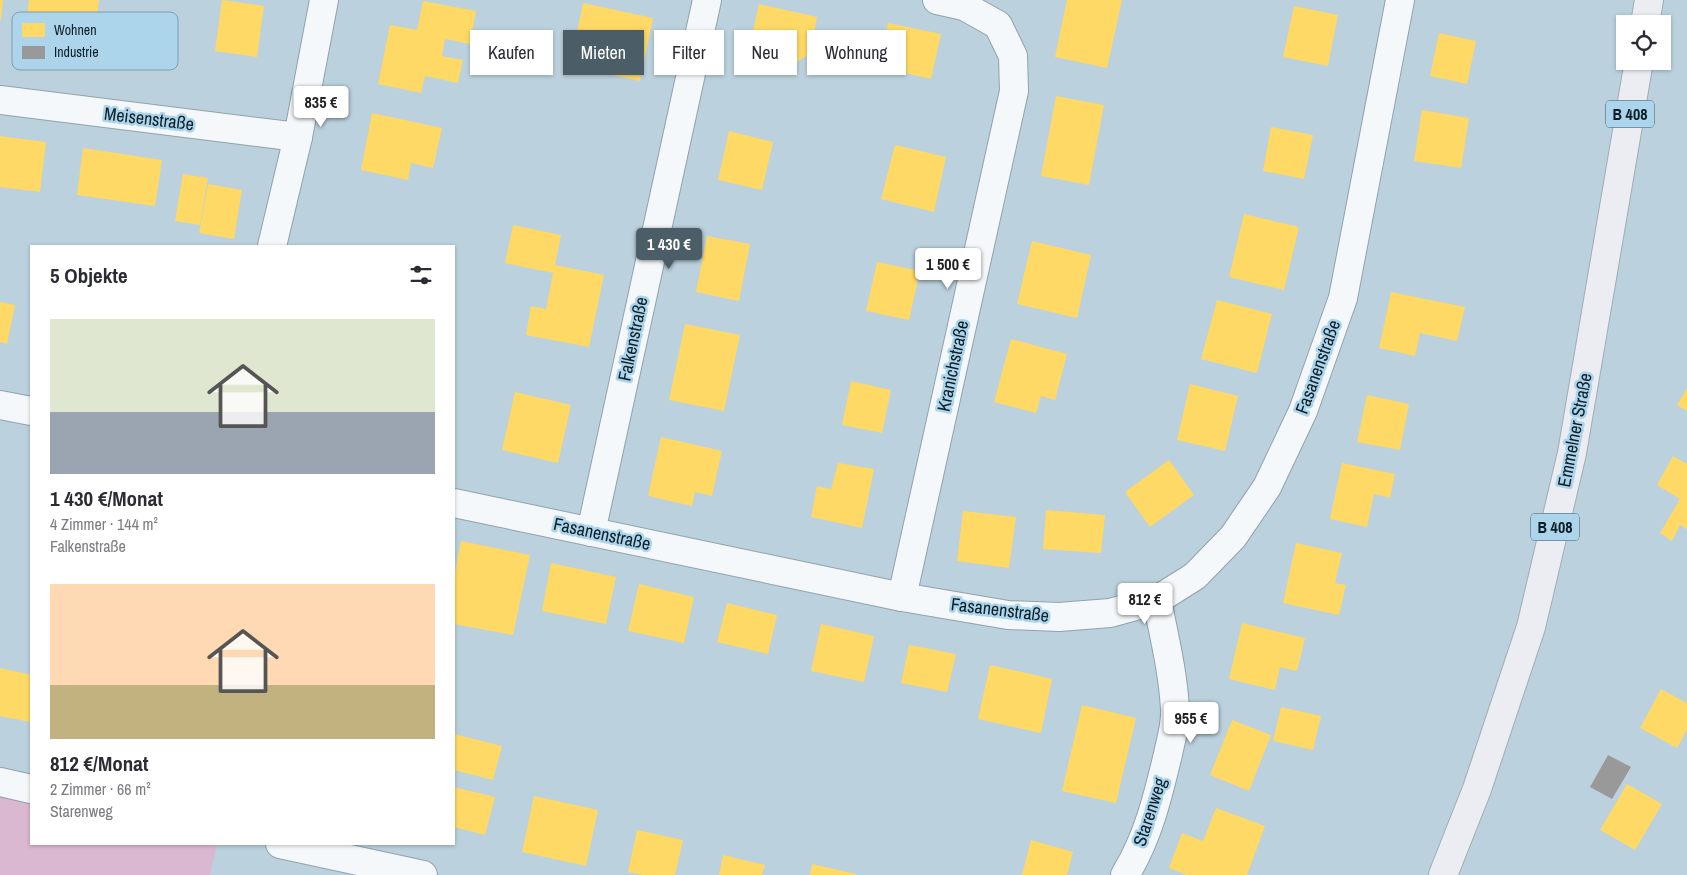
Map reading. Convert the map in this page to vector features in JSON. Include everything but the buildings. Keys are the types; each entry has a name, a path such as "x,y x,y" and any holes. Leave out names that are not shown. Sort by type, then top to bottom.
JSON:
{"main road":[{"path":"1646,15 1649,0"},
{"name":"Emmelner Straße","path":"1443,875 1477,789 1531,627 1572,453 1637,70"}],"street":[{"path":"272,245 298,137 324,0"},
{"name":"Falkenstraße","path":"590,532 707,0"},
{"name":"Kranichstraße","path":"902,597 1014,91 1013,56 998,26 964,6 937,0"},
{"name":"Fasanenstraße","path":"455,503 902,597 1008,614 1059,618 1110,613 1158,600 1195,576 1234,537 1267,487 1303,411 1343,298 1400,0"},
{"name":"Meisenstraße","path":"0,100 298,137"},
{"path":"0,405 30,411"},
{"name":"Starenweg","path":"1125,875 1132,864 1154,812 1176,711 1158,600"},
{"path":"0,782 30,789"},
{"path":"285,845 423,875"}],"shaded area":[{"path":"0,782 30,789 30,845 217,845 210,875 0,875"}]}
